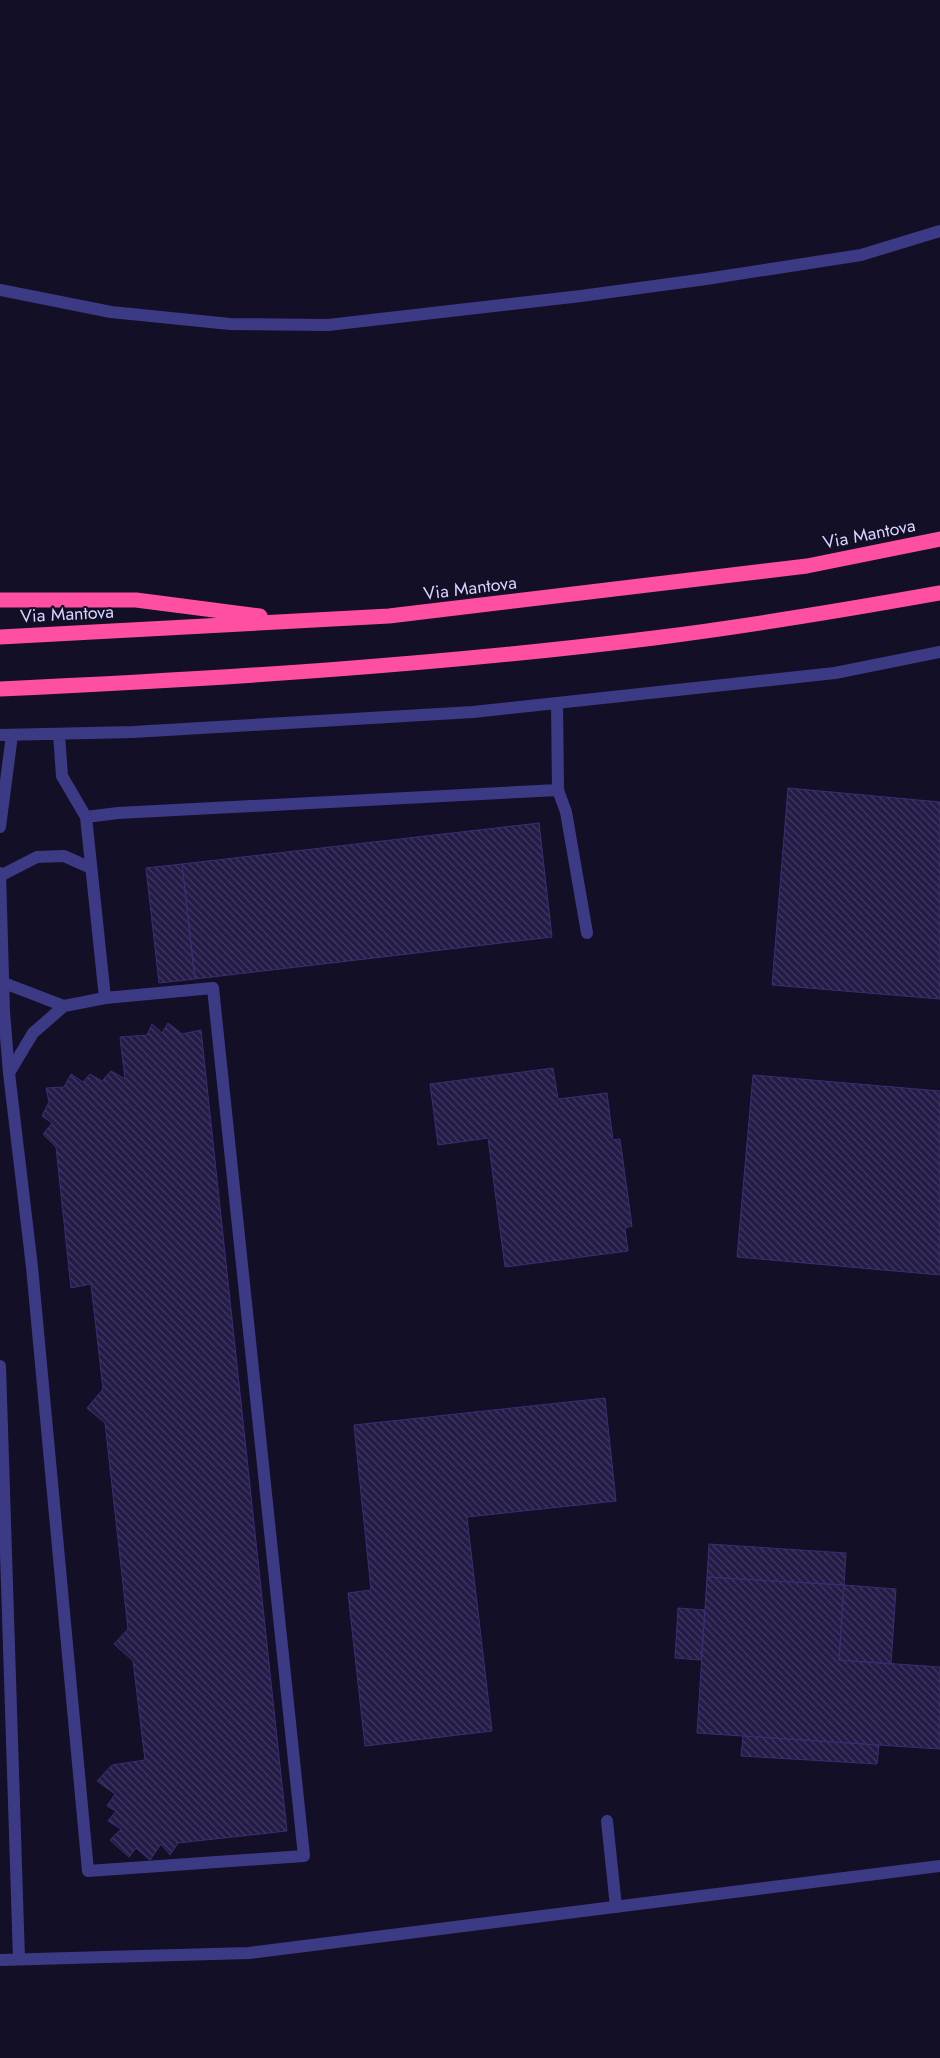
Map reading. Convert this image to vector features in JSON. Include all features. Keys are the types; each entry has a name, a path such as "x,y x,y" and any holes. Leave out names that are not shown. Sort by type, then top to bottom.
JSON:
{"highway":[{"name":"Via Mantova","path":"0,637 389,616 807,566 940,539"},
{"path":"0,689 110,684 447,660 655,638 821,614 940,593"},
{"path":"0,600 136,600 298,621"}],"street":[{"path":"0,290 111,312 230,324 328,325 706,280 861,255 940,231"},
{"path":"0,827 6,735 142,731 473,712 835,673 940,652"},
{"path":"557,703 558,790 566,812 587,934"},
{"path":"58,734 62,776 86,818 105,998"},
{"path":"86,818 118,813 558,790"},
{"path":"9,1073 33,1033 64,1006 105,998 213,988 304,1856 88,1871 32,1266 9,1073 4,1012 0,875 37,857 64,856 91,868"},
{"path":"4,983 64,1006"},
{"path":"0,1366 5,1696 18,1959"},
{"path":"607,1821 616,1907"},
{"path":"0,1960 250,1953 940,1866"}],"building":[{"path":"788,788 940,802 940,999 772,985"},
{"path":"539,823 552,937 195,979 182,864"},
{"path":"182,864 195,979 159,983 146,868"},
{"path":"168,1023 182,1034 201,1030 287,1831 178,1843 170,1855 161,1844 150,1860 136,1848 129,1857 110,1840 121,1829 108,1821 116,1811 107,1806 115,1794 97,1781 112,1765 145,1760 133,1661 114,1644 128,1629 105,1423 87,1408 103,1389 91,1284 71,1288 56,1147 43,1134 52,1123 42,1116 49,1102 46,1088 64,1087 71,1074 83,1082 90,1074 102,1081 111,1071 125,1079 120,1037 147,1035 152,1024 162,1033"},
{"path":"553,1068 558,1099 607,1093 613,1140 620,1139 632,1226 625,1228 628,1251 505,1267 488,1138 438,1145 430,1084"},
{"path":"753,1075 940,1091 940,1275 737,1257"},
{"path":"605,1398 616,1501 467,1517 492,1731 365,1746 348,1593 371,1590 354,1425"},
{"path":"709,1544 846,1553 844,1585 707,1577"},
{"path":"707,1577 844,1585 839,1660 940,1667 940,1749 697,1733"},
{"path":"844,1585 896,1589 891,1664 839,1660"},
{"path":"678,1608 705,1610 701,1660 675,1658"},
{"path":"743,1736 879,1745 877,1764 741,1756"}]}
